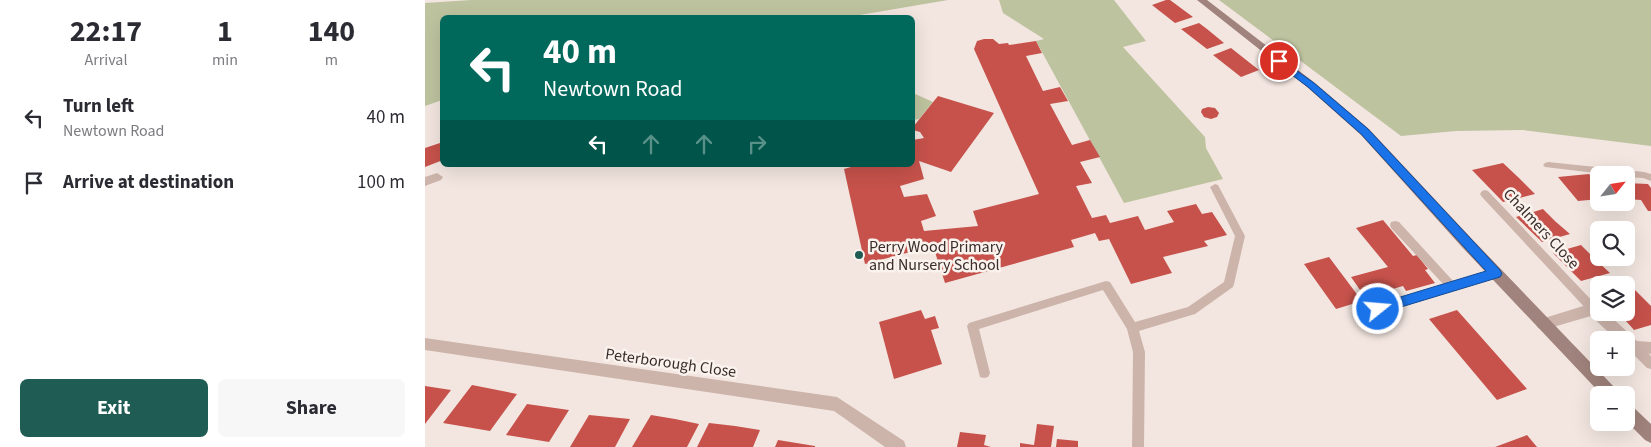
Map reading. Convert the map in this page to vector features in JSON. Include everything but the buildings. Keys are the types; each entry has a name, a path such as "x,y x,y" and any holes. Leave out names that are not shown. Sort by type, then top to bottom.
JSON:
{"main road":[{"path":"1201,0 1311,85 1365,132 1495,274 1603,386"},
{"path":"1635,419 1651,435"}],"street":[{"path":"425,182 437,178"},
{"path":"1543,324 1590,310"},
{"name":"Chalmers Close","path":"1606,321 1617,331"},
{"name":"Peterborough Close","path":"425,344 837,404 898,447"},
{"path":"1635,347 1651,348"}],"lane":[{"path":"1548,166 1644,175 1651,178"},
{"path":"1132,328 1191,311 1229,284 1240,236 1215,187"},
{"name":"Chalmers Close","path":"1485,194 1590,306"},
{"path":"1395,225 1452,287"},
{"path":"1378,309 1495,274"},
{"path":"984,373 973,326 1106,285 1132,328 1139,352 1138,447"},
{"path":"1635,348 1651,364"}],"green space":[{"path":"471,0 948,0 860,15 440,15 440,101 425,106 425,3"},
{"path":"999,0 1114,0 1146,41 1123,47 1205,137 1206,148 1223,179 1124,203 1036,41 1044,39 1003,13"},
{"path":"1219,0 1651,0 1651,146 1523,130 1456,131 1401,136"},
{"path":"915,94 933,102 919,119 915,120"}],"place":[{"name":"Perry Wood Primary and Nursery School","path":"859,255"}],"route":[{"path":"1279,61 1311,85 1365,132 1495,274 1378,309"}]}
